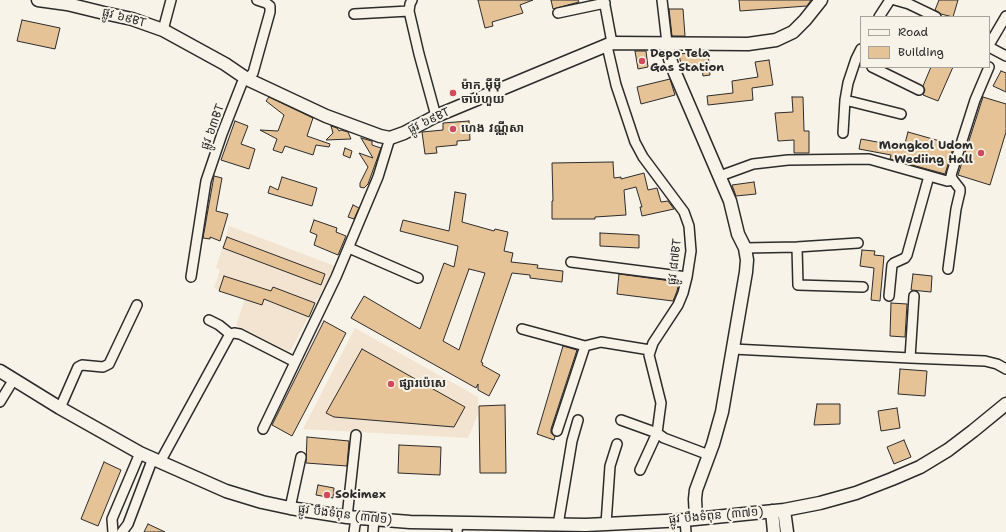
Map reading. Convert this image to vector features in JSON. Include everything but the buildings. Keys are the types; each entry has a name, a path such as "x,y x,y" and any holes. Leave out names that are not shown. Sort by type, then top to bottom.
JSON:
{"street":[{"name":"ផ្លូវ ៦៩BT","path":"38,0 67,4 132,19 163,30 225,64 246,79 326,116 380,136 390,138 404,133 436,116 610,44 748,44 776,40 793,32 821,0"},
{"path":"163,30 171,0"},
{"name":"ផ្លូវ ៦៣BT","path":"191,276 206,181 242,83 253,73 270,12 270,6 258,0"},
{"path":"412,0 409,11 436,116"},
{"path":"662,0 670,59 730,201 738,234 745,248 747,260 722,412 709,456 696,490 689,524"},
{"path":"880,16 890,0"},
{"path":"895,0 909,4 934,16"},
{"path":"558,13 604,2"},
{"name":"ផ្លូវ ៨៧BT","path":"604,2 616,85 635,142 643,157 684,212 688,220 691,242 688,277 683,293 678,305 650,350"},
{"path":"354,14 409,11"},
{"path":"1006,16 991,48 1006,56"},
{"path":"843,133 845,100 848,83 858,60"},
{"path":"874,68 918,90"},
{"path":"948,269 956,209 960,192 960,189 952,180 951,176 964,131 989,68"},
{"path":"845,100 901,114"},
{"path":"263,429 328,296 349,248 378,177 390,138"},
{"path":"720,176 753,164 788,160 869,159 947,181 952,180"},
{"path":"889,296 892,265 905,258 907,255 929,176"},
{"path":"745,248 797,247 858,243"},
{"path":"797,247 798,285 863,287"},
{"path":"349,248 418,278"},
{"path":"571,262 688,277"},
{"path":"910,358 914,296"},
{"path":"60,408 78,367 82,365 103,367 109,364 136,305"},
{"path":"209,320 219,325 230,334 240,334 295,362"},
{"path":"522,329 585,346 603,342 650,350 649,355 661,403 657,433 640,470"},
{"path":"122,532 128,524 156,460 230,334"},
{"path":"557,431 585,346"},
{"path":"733,349 985,361 1006,368"},
{"name":"ផ្លូវ បឹងទំពុន (៣៧១)","path":"0,371 60,408 140,453 226,490 262,502 352,518 374,526 410,522 458,527 558,525 586,528 606,524 689,524 784,510 820,503 856,493 920,467 948,450 1006,404"},
{"path":"0,402 14,379"},
{"path":"558,525 572,441 578,420"},
{"path":"621,420 657,433 668,440 709,456"},
{"path":"354,532 352,518 356,435"},
{"path":"606,524 610,466 617,444"},
{"path":"113,532 112,519 140,453"},
{"path":"290,508 301,457"},
{"path":"784,510 787,532"},
{"path":"772,511 774,532"}],"shaded area":[{"path":"229,226 335,266 291,350 288,351 236,325 245,299 214,288 220,270 216,268"},
{"name":"ផ្សារប៉េសេ","path":"355,328 478,397 478,414 468,438 303,429"}],"place":[{"name":"Depo Tela Gas Station","path":"642,61"},
{"name":"ម៉ាក ម៉ីម៉ី ចាប់ហួយ","path":"453,93"},
{"name":"ហេង វណ្ណីសា","path":"453,129"},
{"name":"Mongkol Udom Wediing Hall","path":"981,153"},
{"name":"ផ្សារប៉េសេ","path":"391,384"},
{"name":"Sokimex","path":"327,495"}]}
